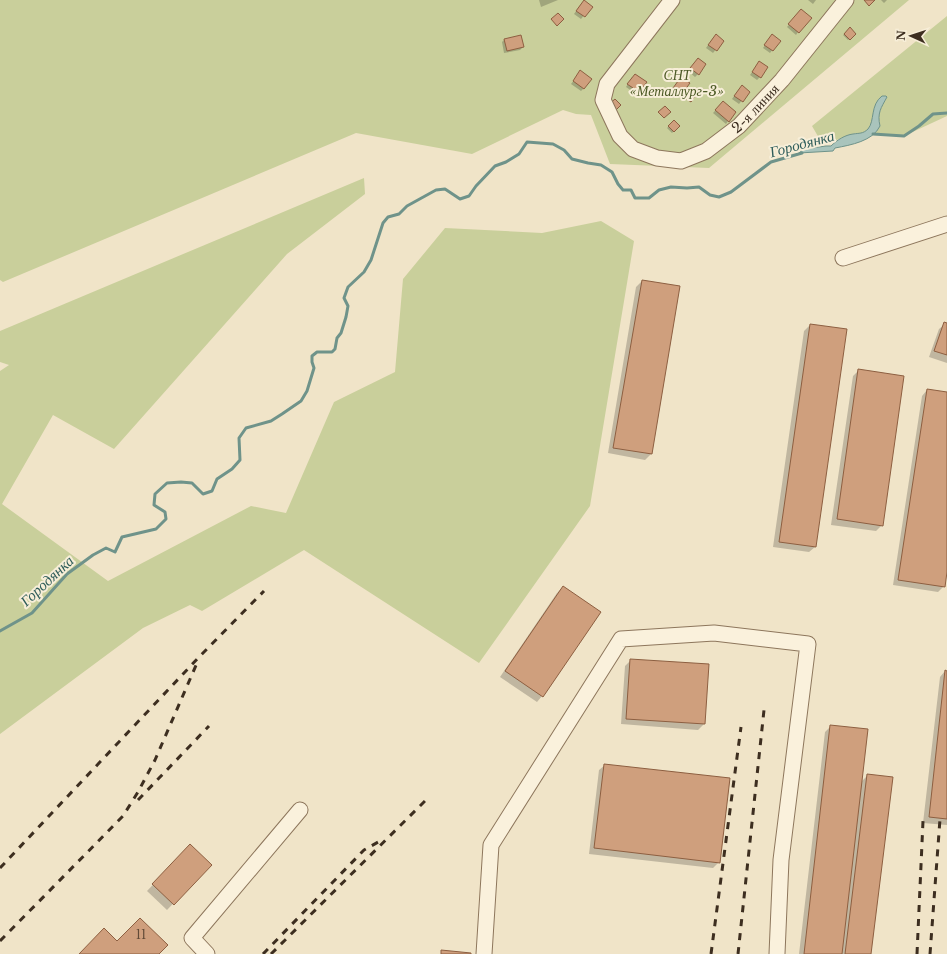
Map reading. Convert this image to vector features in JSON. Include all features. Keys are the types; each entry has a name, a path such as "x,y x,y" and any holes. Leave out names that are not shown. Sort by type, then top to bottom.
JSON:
{"lane":[{"name":"2-я линия","path":"672,0 607,84 603,100 620,136 633,149 657,158 681,162 706,151 739,126 782,80 846,0"},
{"path":"843,258 947,224"},
{"path":"484,954 491,845 621,639 714,633 808,644 781,860 777,954"},
{"path":"207,954 192,938 300,810"}],"green space":[{"name":"СНТ «Металлург-3»","path":"0,0 909,0 709,168 610,164 591,115 576,114 563,110 472,154 356,133 3,282 0,280"},
{"path":"947,16 947,116 904,136 856,133 823,145 812,126"},
{"path":"364,178 365,194 287,254 114,449 53,415 2,504 108,581 251,506 286,513 334,402 395,372 403,279 445,228 542,233 601,221 634,241 590,506 479,663 304,550 202,611 190,605 143,628 0,734 0,371 9,365 0,362 0,331"}],"water":[{"path":"882,96 887,97 879,114 880,126 877,131 867,139 861,142 835,148 833,151 799,153 804,149 831,146 844,137 866,131 870,126 874,108"}],"building":[{"path":"584,0 593,7 585,17 576,11"},
{"path":"864,0 875,0 869,6"},
{"path":"801,9 812,18 799,33 788,24"},
{"path":"558,13 564,19 557,26 551,19"},
{"path":"850,27 856,34 850,40 844,34"},
{"path":"716,34 724,41 717,51 708,45"},
{"path":"772,34 781,41 773,51 764,45"},
{"path":"521,35 524,47 507,51 504,39"},
{"path":"698,58 706,64 699,75 690,68"},
{"path":"759,61 768,67 761,78 752,72"},
{"path":"580,70 592,79 584,89 573,81"},
{"path":"635,74 647,82 639,92 627,84"},
{"path":"681,77 690,83 682,94 673,88"},
{"path":"742,85 750,92 743,102 734,96"},
{"path":"693,88 698,92 691,102 685,98"},
{"path":"615,99 621,105 614,112 608,105"},
{"path":"723,101 736,112 729,122 715,110"},
{"path":"665,106 671,112 664,118 658,112"},
{"path":"674,120 680,126 674,132 668,126"},
{"path":"642,280 680,286 652,454 613,448"},
{"path":"944,322 947,323 947,355 934,351"},
{"path":"810,324 847,329 816,547 779,542"},
{"path":"858,369 904,376 883,526 837,519"},
{"path":"927,389 947,392 947,572 945,587 898,580"},
{"path":"563,586 601,612 543,697 505,671"},
{"path":"630,659 709,664 705,724 626,719"},
{"path":"945,670 947,671 947,819 929,817"},
{"path":"830,725 868,729 842,954 804,954"},
{"path":"604,764 730,778 720,863 594,848"},
{"path":"867,774 893,777 871,954 845,954"},
{"path":"190,844 212,865 174,905 152,884"},
{"path":"140,918 168,945 159,954 79,954 104,928 117,941"},
{"path":"441,950 471,953 471,954 441,954"}],"waterway":[{"name":"Городянка","path":"873,134 904,136 933,114 947,113"},
{"name":"Городянка","path":"0,631 32,613 67,574 93,555 106,548 115,552 122,537 156,529 166,519 165,512 154,505 155,494 167,483 192,483 203,494 212,491 217,479 232,469 240,460 239,438 246,428 271,421 301,401 307,391 314,368 312,356 317,352 332,352 335,349 337,338 341,333 346,317 348,306 344,298 348,287 364,272 371,260 383,223 388,217 399,214 407,206 436,190 445,189 460,199 469,196 476,186 495,166 506,162 519,154 527,142 553,144 564,150 572,159 601,165 612,172 623,190 631,190 635,198 649,198 659,190 671,187 699,187 710,195 719,197 731,192 771,162 802,153"}],"railway":[{"path":"0,868 200,656 264,591"},
{"path":"0,941 123,816 155,760 197,663"},
{"path":"738,954 764,710"},
{"path":"138,800 209,726"},
{"path":"711,954 741,727"},
{"path":"271,954 428,798"},
{"path":"930,954 940,819"},
{"path":"917,954 923,821"},
{"path":"263,954 364,850 380,841"}]}
